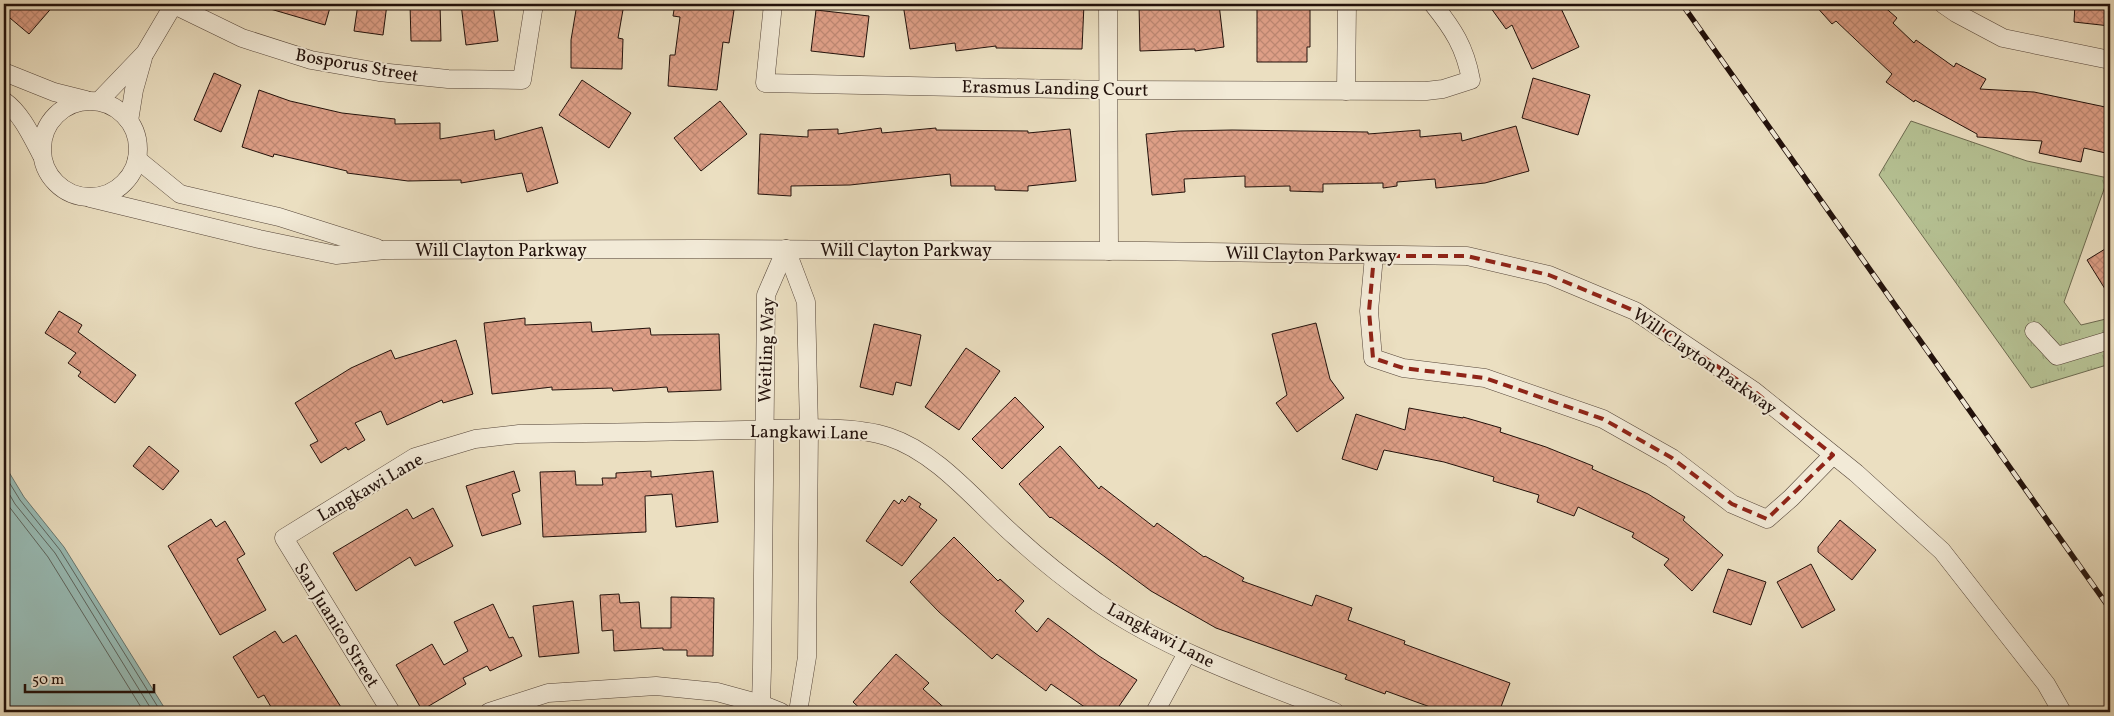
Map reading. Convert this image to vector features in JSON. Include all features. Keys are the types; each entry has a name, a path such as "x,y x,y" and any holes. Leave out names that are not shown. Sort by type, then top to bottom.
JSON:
{"street":[{"name":"Bosporus Street","path":"173,4 242,38 311,60 379,72 448,79 522,80 534,4"},
{"path":"129,121 134,90 145,53 173,4"},
{"name":"Erasmus Landing Court","path":"773,4 765,83 1108,90 1346,91 1426,91 1444,89 1471,80 1468,60 1461,44 1433,4"},
{"path":"1108,4 1109,251"},
{"path":"1346,91 1347,4"},
{"path":"1943,4 2003,38 2110,60"},
{"path":"41,154 45,131 53,117 64,108 76,103 94,101 145,53"},
{"path":"4,72 54,92 94,101 117,110 129,121 136,135 137,160 128,180 117,190 104,196 90,198 76,196 62,190 50,178 41,154 22,120 12,106 4,101"},
{"name":"Will Clayton Parkway","path":"137,160 180,194 279,217 385,250"},
{"name":"Will Clayton Parkway","path":"90,198 250,237 336,255 385,250 786,250 1109,251 1467,256 1550,275 1635,311 1754,392 1833,455 1942,551 2046,684 2062,712"},
{"name":"Weitling Way","path":"786,250 806,302 809,429 807,657 798,712"},
{"name":"Weitling Way","path":"759,708 766,295 786,250"},
{"path":"1374,256 1369,311 1373,358 1403,368 1484,378 1603,420 1672,458 1732,504 1767,519 1791,498 1833,455"},
{"path":"2034,331 2057,356 2110,340"},
{"name":"Langkawi Lane","path":"284,538 415,457 475,439 519,434 809,429 863,430 888,436 909,445 934,461 1016,538 1058,573 1134,625 1187,654 1335,712"},
{"name":"San Juanico Street","path":"284,538 391,712"},
{"path":"1155,712 1187,654"},
{"path":"489,712 548,693 656,686 717,692 759,708 781,712"}],"highlighted area":[{"path":"1374,256 1467,256 1549,275 1635,311 1754,391 1833,455 1767,519 1732,504 1672,458 1603,419 1485,378 1403,368 1373,358 1369,311"}],"green space":[{"path":"1911,121 2027,161 2108,178 2064,302 2081,325 2110,318 2110,364 2031,388 1879,175"}],"water":[{"path":"4,464 24,497 64,547 167,712 4,712"}],"building":[{"path":"11,4 55,4 29,34 4,13"},
{"path":"267,4 331,4 325,25 267,8"},
{"path":"358,4 387,4 383,35 354,31"},
{"path":"410,4 440,4 441,41 411,41"},
{"path":"461,4 493,4 498,41 466,45"},
{"path":"577,4 624,4 618,38 623,39 622,69 571,68 571,40"},
{"path":"675,4 694,4 734,10 729,43 723,42 717,90 668,86 670,55 675,55 680,17 673,16"},
{"path":"903,4 1084,4 1082,49 996,48 996,46 956,51 955,43 910,49"},
{"path":"1139,4 1219,4 1224,47 1195,51 1195,49 1140,51"},
{"path":"1257,4 1310,4 1310,47 1307,47 1307,62 1257,62"},
{"path":"1488,4 1559,4 1579,47 1532,69 1512,25 1506,29"},
{"path":"1814,4 1881,4 1897,18 1893,23 1914,43 1916,40 1954,67 1956,63 1986,79 1980,89 2034,92 2110,108 2110,154 2084,148 2081,162 2039,153 2042,141 1977,137 1977,134 1915,100 1914,102 1886,82 1892,74 1836,21 1832,24"},
{"path":"2075,4 2110,4 2110,26 2074,22"},
{"path":"816,10 869,16 864,57 811,51"},
{"path":"214,73 241,85 221,132 194,120"},
{"path":"1533,78 1590,95 1578,135 1522,118"},
{"path":"582,80 631,113 609,148 559,115"},
{"path":"259,90 290,101 342,113 395,119 395,124 440,123 440,139 494,130 495,140 542,127 558,183 527,192 522,173 461,183 461,180 408,181 347,173 347,171 274,154 273,157 242,147"},
{"path":"720,101 747,134 701,171 674,138"},
{"path":"1516,126 1529,171 1485,183 1436,188 1435,179 1397,182 1397,186 1383,188 1383,183 1323,184 1323,192 1290,191 1290,186 1245,187 1245,176 1184,179 1185,192 1152,195 1146,134 1232,130 1368,132 1368,134 1420,130 1420,137 1461,133 1462,141"},
{"path":"881,128 882,133 936,128 936,130 1028,131 1028,133 1070,129 1076,181 1028,186 1028,191 995,190 995,186 951,186 950,174 850,185 791,186 791,196 758,194 760,134 808,137 808,130 838,129 838,134"},
{"path":"2110,246 2110,297 2087,260"},
{"path":"59,311 82,325 78,332 136,375 115,403 78,376 81,372 68,363 76,353 45,333"},
{"path":"525,318 525,325 591,322 592,332 650,328 651,335 719,334 721,390 668,392 667,387 613,391 612,388 552,390 552,387 492,394 484,323"},
{"path":"1316,323 1330,379 1344,398 1297,432 1276,403 1287,395 1272,334"},
{"path":"874,324 921,335 911,386 896,382 893,395 860,387"},
{"path":"456,340 473,394 443,403 442,400 387,425 381,411 355,423 365,440 348,450 346,447 321,463 310,445 318,441 295,403 351,368 391,350 395,359"},
{"path":"966,348 1000,371 959,430 925,407"},
{"path":"1015,397 1044,427 1002,469 972,439"},
{"path":"1409,408 1463,417 1501,428 1500,432 1546,447 1593,466 1592,469 1648,494 1685,517 1683,520 1723,555 1692,591 1664,565 1669,559 1632,537 1634,533 1578,507 1574,516 1537,502 1539,495 1493,481 1494,477 1444,462 1384,450 1377,470 1342,459 1356,414 1405,430"},
{"path":"149,446 179,471 163,490 133,466"},
{"path":"1060,446 1099,489 1101,486 1154,527 1157,523 1204,557 1244,578 1242,581 1312,606 1316,595 1352,608 1348,620 1405,641 1404,644 1510,683 1499,712 1444,712 1386,691 1385,694 1345,679 1347,675 1216,628 1151,591 1050,518 1019,484"},
{"path":"514,471 520,491 512,494 521,524 482,536 466,486"},
{"path":"575,471 576,485 603,485 602,478 616,478 616,473 651,471 651,477 713,471 718,522 676,527 672,494 645,496 646,532 543,537 540,472"},
{"path":"909,496 921,504 919,507 937,520 902,566 866,541 894,500 899,504 902,499 905,502"},
{"path":"433,508 453,546 415,566 410,557 356,591 333,553 407,509 413,519"},
{"path":"211,519 216,527 225,521 245,554 237,559 266,610 220,635 168,546"},
{"path":"1840,520 1876,550 1852,580 1818,552 1818,547"},
{"path":"954,537 998,581 1000,579 1024,601 1015,611 1037,632 1048,618 1099,656 1137,680 1115,712 1092,712 1051,684 1046,691 997,654 992,659 939,612 910,582"},
{"path":"1811,564 1835,610 1802,628 1777,582"},
{"path":"1728,569 1766,582 1751,625 1713,612"},
{"path":"619,594 620,603 639,602 641,628 671,628 671,597 714,598 713,656 687,656 687,650 663,650 663,648 614,651 613,630 602,631 600,595"},
{"path":"573,601 579,653 539,657 533,606"},
{"path":"493,604 509,638 513,637 522,656 490,671 487,666 463,678 466,684 422,710 396,665 432,644 444,665 468,651 454,622"},
{"path":"275,631 283,643 296,635 344,712 274,712 264,695 258,698 233,657"},
{"path":"896,654 929,683 923,689 949,712 864,712 853,702"}],"railway":[{"path":"1682,4 2110,609"}]}
